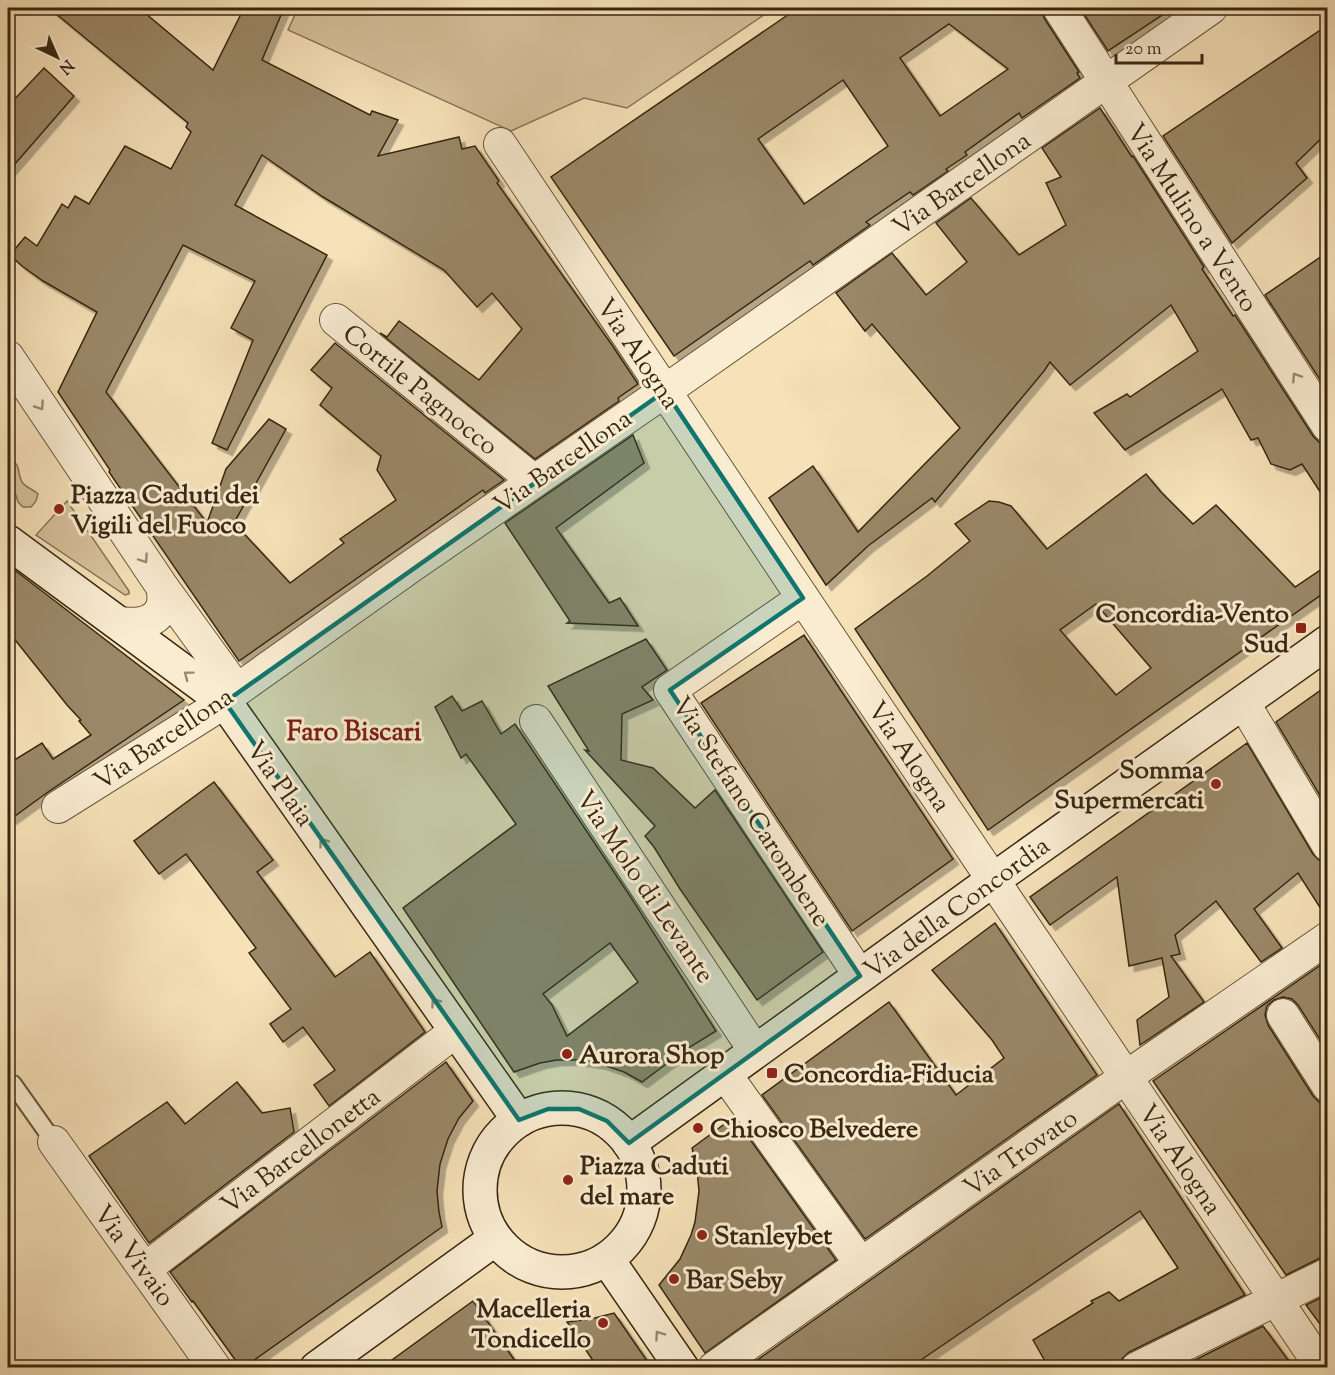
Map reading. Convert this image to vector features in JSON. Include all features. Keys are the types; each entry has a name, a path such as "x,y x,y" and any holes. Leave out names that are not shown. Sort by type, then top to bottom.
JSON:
{"main road":[{"name":"Via Plaia","path":"8,542 118,623 231,696 456,1031 519,1120"},
{"name":"Via della Concordia","path":"629,1143 1328,642"},
{"path":"548,1109 589,1112 607,1121 629,1143 635,1151 642,1170 644,1200 634,1230 622,1246 607,1259 590,1268 561,1273 552,1272 533,1268 516,1259 495,1239 482,1208 480,1183 483,1167 499,1137 519,1120 548,1109"},
{"path":"317,1368 495,1239"},
{"path":"607,1259 682,1368"}],"street":[{"name":"Via Mulino a Vento","path":"1059,8 1328,426"},
{"name":"Via Barcellona","path":"58,807 231,696 534,481 1211,8"},
{"name":"Via Alogna","path":"500,144 1322,1368"},
{"name":"Cortile Pagnocco","path":"336,320 534,481"},
{"path":"8,357 163,588 231,696"},
{"path":"118,623 136,625 148,622 157,615 163,604 163,588"},
{"name":"Via Stefano Carombene","path":"803,598 670,690 860,976"},
{"path":"1243,702 1328,845"},
{"name":"Via Molo di Levante","path":"536,721 755,1051"},
{"name":"Via Trovato","path":"714,1368 1126,1077 1328,938"},
{"path":"1283,1015 1328,1086"},
{"name":"Via Barcellonetta","path":"145,1269 456,1031"},
{"path":"725,1074 861,1264"},
{"name":"Via Vivaio","path":"54,1142 215,1368"},
{"path":"1137,1368 1328,1274"}],"lane":[{"path":"13,1084 54,1142"}],"highlighted area":[{"path":"665,391 803,598 670,690 860,976 629,1143 607,1121 579,1109 548,1109 519,1120 225,702"}],"shaded area":[{"path":"298,8 774,8 627,108 584,98 511,131 288,30"},
{"path":"8,458 16,463 24,484 38,494 31,507 23,507 18,502 8,484"},
{"path":"67,501 129,594 125,595 36,535"}],"building":[{"path":"49,8 139,8 213,70 244,8 284,8 262,60 370,115 372,111 398,120 378,156 459,137 462,149 475,146 499,181 497,183 638,384 618,398 619,401 535,459 380,333 387,337 399,321 479,380 522,329 492,293 477,307 444,270 323,197 262,155 235,205 327,255 227,450 212,443 253,340 231,328 255,281 183,245 106,392 207,523 226,469 269,419 286,429 234,523 290,583 344,543 340,539 396,500 377,470 381,456 320,405 332,388 311,370 335,343 504,480 485,493 483,490 239,661 109,472 110,470 58,392 97,312 43,281 10,255 25,237 37,246 62,204 68,208 75,196 89,204 125,146 171,169 191,132 186,127 188,123"},
{"path":"798,8 1041,8 1044,18 1079,72 1077,73 1080,78 1022,118 1019,113 965,152 967,155 946,169 948,171 913,195 910,192 866,222 870,225 813,265 810,261 674,356 551,177","holes":["949,24 1008,69 940,116 900,58","843,80 888,146 804,204 758,139"]},
{"path":"1080,8 1173,8 1108,51"},
{"path":"1328,25 1328,132 1296,163 1307,178 1232,243 1163,136"},
{"path":"44,68 74,96 8,172 8,106"},
{"path":"1100,108 1204,267 1202,269 1233,316 1235,315 1313,436 1319,442 1328,444 1328,504 1302,464 1290,470 1271,464 1258,438 1251,440 1222,389 1125,450 1094,413 1127,394 1130,397 1198,351 1171,305 1070,385 1050,362 935,502 932,498 868,546 826,585 769,498 813,466 858,532 960,428 872,324 865,331 836,293 892,253 926,295 967,262 936,223 971,198 1019,255 1066,225 1046,183 1061,177 1042,148"},
{"path":"1328,252 1328,392 1265,295"},
{"path":"633,435 644,463 556,528 609,603 620,598 638,626 567,623 570,621 505,523"},
{"path":"1146,474 1193,524 1216,505 1295,587 1328,565 1328,590 988,830 855,629 970,541 955,524 989,501 1011,506 1047,549","holes":["1096,604 1151,668 1116,695 1060,630"]},
{"path":"8,565 184,700 8,821 8,764 42,743 53,759 91,735 8,631"},
{"path":"804,635 953,859 852,931 701,703"},
{"path":"646,639 667,670 642,687 653,700 622,714 621,760 653,768 695,808 715,790 823,952 757,1000 645,836 655,826 585,750 589,751 548,686"},
{"path":"1328,685 1328,809 1276,722"},
{"path":"452,696 462,711 482,701 501,734 515,724 632,899 716,1031 685,1050 642,1082 624,1072 601,1064 578,1060 540,1063 514,1072 403,908 516,824 466,754 461,758 435,707","holes":["610,943 638,982 567,1036 552,1005 543,994"]},
{"path":"1247,743 1313,854 1319,860 1328,863 1328,920 1298,873 1254,909 1282,948 1261,962 1216,901 1175,935 1180,954 1171,956 1204,1002 1140,1045 1137,1020 1169,997 1162,958 1129,966 1117,877 1050,925 1030,897"},
{"path":"214,782 273,860 257,872 335,977 370,952 425,1032 329,1106 314,1085 335,1070 303,1027 283,1042 270,1024 291,1009 249,953 256,948 186,854 159,874 134,841"},
{"path":"995,923 1097,1075 865,1239 762,1095 889,1002 956,1095 1004,1058 992,1040 932,970"},
{"path":"1328,960 1328,1052 1292,999 1283,997 1274,1000 1267,1006 1265,1015 1268,1025 1313,1096 1319,1102 1328,1104 1328,1256 1286,1275 1153,1081"},
{"path":"446,1062 473,1101 459,1118 448,1139 440,1164 437,1191 442,1227 241,1368 170,1272"},
{"path":"237,1082 262,1113 290,1108 294,1132 149,1243 89,1156 167,1102 185,1124"},
{"path":"1119,1104 1245,1295 1129,1352 1122,1359 1119,1368 1049,1368 1033,1340 1093,1303 1091,1301 1109,1292 1119,1301 1178,1268 1140,1211 909,1368 746,1368"},
{"path":"734,1117 836,1260 705,1353 659,1285 680,1259 695,1222 699,1191 692,1148"},
{"path":"1328,1294 1328,1335 1306,1305"},
{"path":"473,1301 520,1368 381,1368"},
{"path":"614,1313 652,1368 598,1368 567,1322"},
{"path":"1263,1326 1294,1368 1179,1368"}],"place":[{"name":"Piazza Caduti dei Vigili del Fuoco","path":"59,509"},
{"name":"Concordia-Vento Sud","path":"1301,628"},
{"name":"Somma Supermercati","path":"1216,784"},
{"name":"Aurora Shop","path":"567,1054"},
{"name":"Concordia-Fiducia","path":"772,1073"},
{"name":"Chiosco Belvedere","path":"698,1128"},
{"name":"Piazza Caduti del mare","path":"568,1180"},
{"name":"Stanleybet","path":"702,1235"},
{"name":"Bar Seby","path":"674,1279"},
{"name":"Macelleria Tondicello","path":"603,1323"}],"district":[{"name":"Faro Biscari","path":"354,731"}]}
